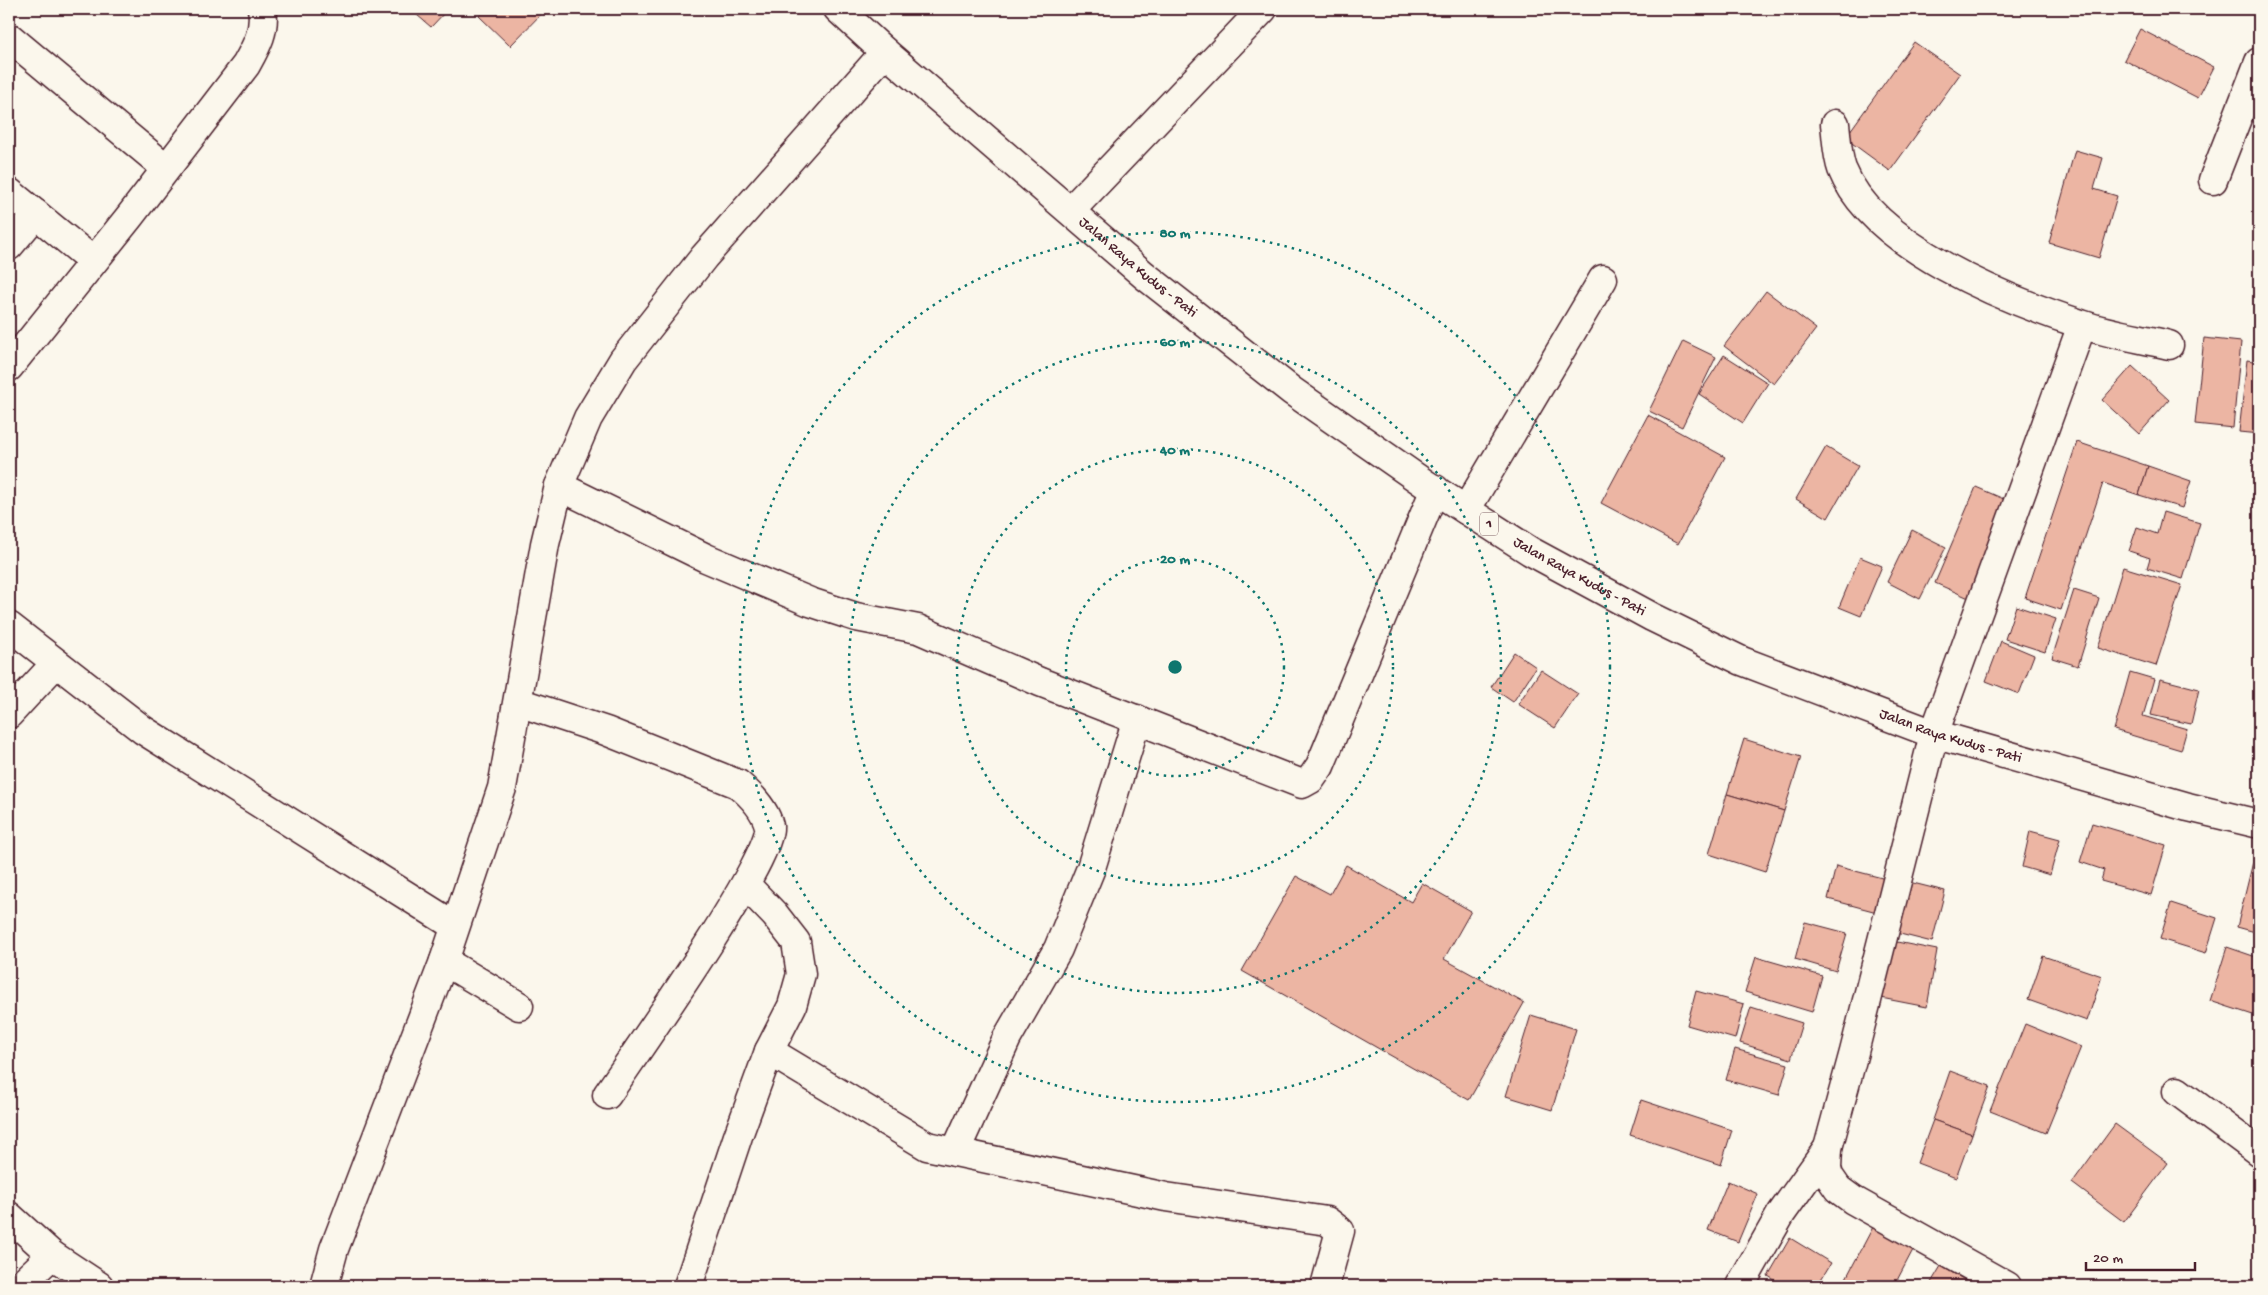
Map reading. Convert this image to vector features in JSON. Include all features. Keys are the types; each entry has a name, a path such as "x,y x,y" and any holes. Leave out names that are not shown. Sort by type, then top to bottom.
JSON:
{"main road":[{"path":"9,367 246,65 257,46 262,29 262,9"},
{"name":"Jalan Raya Kudus - Pati","path":"838,9 884,52 1071,210 1144,275 1292,391 1466,510 1530,550 1652,617 1742,660 1934,734 2188,807 2259,824"},
{"path":"1071,210 1263,9"},
{"path":"9,37 166,168"},
{"path":"324,1286 334,1249 444,961 502,788 545,544 559,486 588,418 623,360 704,257 884,52"},
{"path":"2214,180 2259,62"},
{"path":"1835,124 1838,156 1848,181 1882,222 1911,246 1957,274 2082,325 2169,345"},
{"path":"9,192 93,262"},
{"path":"9,246 36,214"},
{"path":"1466,510 1603,278"},
{"path":"2007,1286 1987,1273 1853,1200 1838,1189 1828,1176 1826,1168 1828,1148 1934,734 2082,325"},
{"path":"559,486 706,558 810,602 856,617 918,629 1040,682 1304,784 1311,779 1320,766 1435,489"},
{"path":"9,626 143,730 455,926"},
{"path":"9,714 56,663"},
{"path":"518,702 606,731 738,784 754,798 769,827 766,844 746,885 608,1095"},
{"path":"955,1152 1007,1038 1058,949 1091,868 1138,719"},
{"path":"688,1286 769,1051 792,1006 800,974 796,942 775,915 746,885"},
{"path":"444,961 518,1006"},
{"path":"769,1051 927,1146 1166,1196 1327,1221 1340,1231 1326,1286"},
{"path":"2177,1091 2259,1152"},
{"path":"1740,1286 1781,1214 1828,1148"},
{"path":"9,1216 52,1255 99,1286"},
{"path":"19,1286 52,1255"}],"building":[{"path":"410,9 448,9 431,27"},
{"path":"486,9 546,9 510,46 479,16"},
{"path":"2140,29 2214,67 2198,98 2124,60"},
{"path":"1914,42 1960,74 1890,171 1845,138"},
{"path":"2075,150 2103,158 2094,189 2117,196 2099,258 2049,243"},
{"path":"1766,291 1816,329 1774,384 1724,346"},
{"path":"2204,338 2241,342 2233,428 2195,424"},
{"path":"1683,341 1716,357 1682,427 1649,411"},
{"path":"1724,355 1768,383 1743,423 1699,394"},
{"path":"2247,360 2259,362 2259,434 2239,432"},
{"path":"2132,366 2169,400 2139,434 2102,400"},
{"path":"1648,415 1725,457 1678,544 1601,503"},
{"path":"2077,442 2148,466 2139,495 2103,483 2061,610 2025,598"},
{"path":"1826,447 1858,466 1828,518 1796,499"},
{"path":"2148,466 2191,481 2182,508 2139,495"},
{"path":"1976,487 2013,503 1971,599 1935,583"},
{"path":"2163,512 2200,523 2183,579 2147,568 2150,558 2129,551 2137,527 2157,534"},
{"path":"1912,530 1946,547 1920,599 1887,582"},
{"path":"1860,557 1882,566 1861,616 1839,607"},
{"path":"2123,567 2182,585 2156,666 2098,648"},
{"path":"2074,590 2099,598 2078,666 2052,658"},
{"path":"2016,606 2056,619 2045,652 2005,639"},
{"path":"2001,641 2034,655 2019,694 1986,681"},
{"path":"1514,652 1536,667 1513,702 1491,687"},
{"path":"1541,670 1578,694 1555,728 1518,704"},
{"path":"2130,672 2154,679 2143,716 2187,729 2181,750 2114,730"},
{"path":"2160,679 2199,689 2191,724 2151,715"},
{"path":"1744,739 1801,757 1784,811 1727,794"},
{"path":"1727,794 1784,811 1765,872 1709,854"},
{"path":"2092,823 2166,845 2151,895 2101,881 2104,870 2080,862"},
{"path":"2030,831 2060,839 2050,875 2022,867"},
{"path":"2253,862 2259,864 2259,933 2237,927"},
{"path":"1346,865 1411,902 1422,883 1471,911 1444,959 1524,1003 1469,1100 1242,971 1296,876 1330,894"},
{"path":"1836,866 1886,879 1877,912 1828,899"},
{"path":"1905,881 1945,891 1932,942 1892,932"},
{"path":"2171,903 2217,918 2206,953 2160,939"},
{"path":"1805,922 1847,933 1836,971 1795,959"},
{"path":"1892,941 1937,950 1927,1007 1881,998"},
{"path":"2227,947 2259,958 2259,1017 2210,1001"},
{"path":"2043,956 2102,976 2087,1021 2028,1000"},
{"path":"1756,957 1822,976 1812,1012 1745,992"},
{"path":"1696,991 1744,1004 1735,1039 1687,1025"},
{"path":"1751,1007 1802,1023 1791,1059 1740,1043"},
{"path":"1531,1015 1576,1029 1552,1110 1506,1096"},
{"path":"2025,1024 2081,1047 2046,1133 1990,1111"},
{"path":"1735,1049 1788,1064 1779,1095 1726,1080"},
{"path":"1950,1071 1990,1086 1972,1134 1933,1120"},
{"path":"1641,1100 1732,1130 1721,1165 1630,1135"},
{"path":"1933,1120 1972,1134 1956,1178 1917,1163"},
{"path":"2115,1124 2168,1163 2124,1222 2072,1183"},
{"path":"1728,1181 1758,1194 1738,1242 1708,1230"},
{"path":"1873,1227 1914,1248 1894,1286 1842,1286"},
{"path":"1790,1238 1831,1263 1817,1286 1785,1286 1768,1276"},
{"path":"1941,1266 1975,1286 1929,1286"}]}
